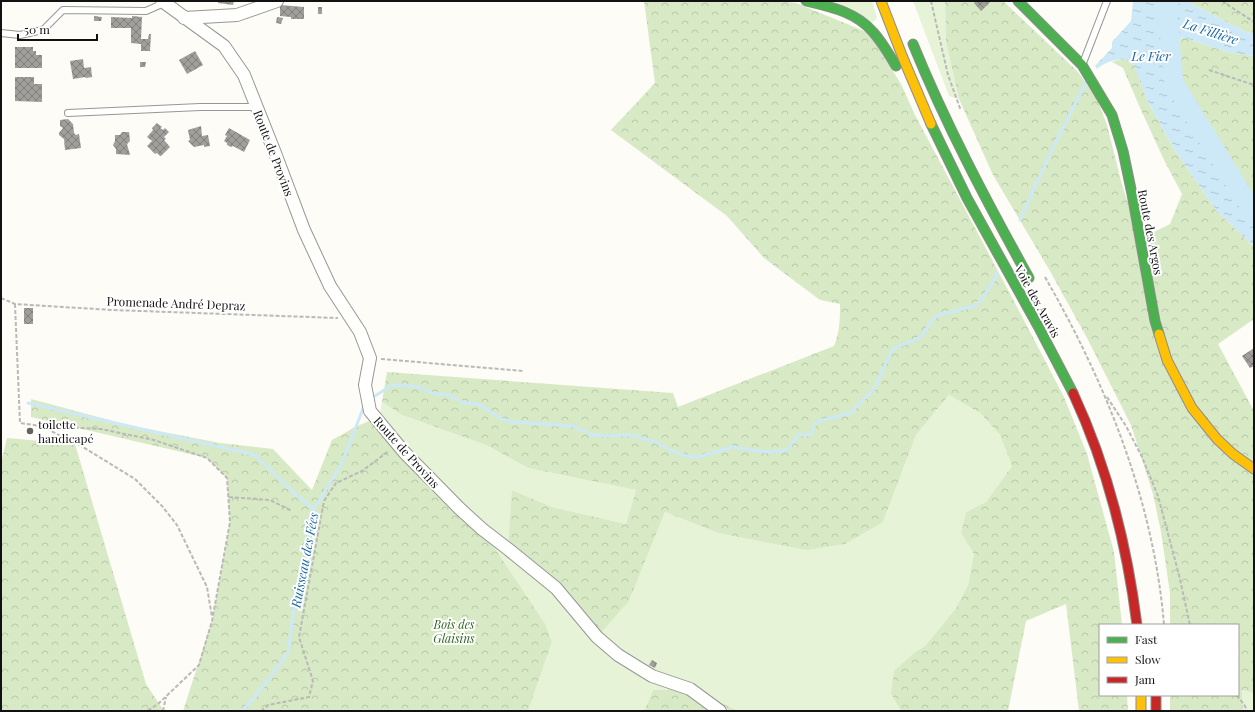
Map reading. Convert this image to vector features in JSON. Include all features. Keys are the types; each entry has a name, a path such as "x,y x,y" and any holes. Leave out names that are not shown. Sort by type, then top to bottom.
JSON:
{"main road":[{"path":"806,1 839,9 856,16 862,21 879,40 920,102"},
{"name":"Voie des Aravis","path":"881,1 920,102 957,179 1062,371 1089,430 1111,492 1120,527 1134,592 1137,624"},
{"name":"Route des Argos","path":"1018,1 1082,65 1112,115 1132,194 1155,321 1167,360 1192,408 1217,439 1233,454 1254,469"},
{"name":"Voie des Aravis","path":"910,34 921,63 958,146 1032,285"},
{"path":"1141,696 1141,711"},
{"path":"1156,696 1156,711"}],"street":[{"path":"184,18 237,15 277,1"},
{"name":"Route de Provins","path":"163,2 224,46 244,75 304,230 330,286 360,332 370,358 365,385 370,411 398,444 482,529 556,588 597,637 618,655 652,676 690,689 720,711"}],"lane":[{"path":"1082,65 1107,1"},
{"path":"1,33 20,35 43,30 63,10 146,11 163,2"},
{"path":"68,113 256,106"}],"path":[{"path":"930,1 948,75 962,115"},
{"path":"1222,1 1254,22"},
{"path":"1209,70 1254,85"},
{"path":"1042,272 1073,329 1104,393 1127,455 1142,503 1151,539 1164,624"},
{"name":"Promenade André Depraz","path":"1,298 15,304 112,310 351,319"},
{"path":"15,304 20,423 41,426 101,428 154,440 207,458 227,478 230,522 212,621 199,665 147,711"},
{"path":"370,358 524,371"},
{"path":"1104,393 1126,426 1151,477 1158,496 1179,575 1190,624"},
{"path":"41,426 83,447 135,479 162,506 177,525 207,587 212,621"},
{"path":"261,711 268,705 309,698 313,681 299,637 324,501 336,483 362,471 398,444"},
{"path":"229,497 270,500 292,511"},
{"path":"163,711 166,695"},
{"path":"1238,696 1247,711"}],"green space":[{"path":"644,1 778,1 796,3 869,33 901,84 915,115 1064,397 1087,454 1114,552 1122,624 1099,624 1099,696 1127,696 1128,711 1079,711 1066,604 1026,621 1008,711 901,711 891,694 894,671 915,652 925,646 956,608 968,585 974,554 961,533 966,512 986,502 1012,466 1000,435 980,413 949,395 916,435 883,522 845,544 807,550 718,533 665,512 629,601 597,637 508,549 512,490 552,507 626,524 636,490 528,468 486,445 402,415 382,402 387,372 673,393 678,407 834,346 839,330 840,304 820,300 764,258 727,216 611,130 655,83"},
{"path":"820,1 872,1 877,18 873,22"},
{"path":"913,1 945,1 946,42 959,99 949,96"},
{"path":"945,1 1003,1 1078,72 1097,99 1107,125 1122,185 1140,239 1170,224 1182,194 1164,160 1123,68 1112,62 1122,60 1130,62 1135,67 1148,102 1174,149 1216,210 1254,247 1254,319 1218,344 1254,411 1254,693 1242,690 1243,711 1170,711 1170,696 1239,696 1239,624 1170,624 1170,593 1161,532 1153,494 1131,425 1087,338 1050,271 993,175 959,99 946,42"},
{"path":"1192,1 1254,1 1254,33 1246,32 1192,4"},
{"path":"1182,37 1228,52 1254,56 1254,215 1232,187 1189,120 1172,83 1171,59"},
{"path":"949,395 980,413 1000,435 1012,466 986,502 966,512 961,533 974,554 968,585 956,608 925,646 915,652 891,694 901,711 739,711 690,689 653,690 644,711 528,711 552,642 546,625 482,529 379,417 382,402 402,415 486,445 528,468 636,490 626,524 552,507 512,490 629,601 665,512 718,533 883,522 916,435"},
{"name":"Bois des Glaisins","path":"31,399 128,425 220,443 273,449 312,490 332,440 357,426 379,417 482,529 546,625 552,642 528,711 183,711 212,621 230,522 227,478 207,458 31,417"},
{"path":"7,438 75,444 146,684 164,711 1,711 1,463"},
{"path":"690,689 739,711 644,711 653,690"},
{"path":"1242,690 1254,693 1254,711 1243,711"}],"water":[{"name":"Le Fier","path":"1133,1 1192,1 1192,4 1246,32 1254,33 1254,56 1228,52 1182,37 1171,59 1172,83 1189,120 1232,187 1254,215 1254,247 1216,210 1174,149 1148,102 1133,64 1125,60 1115,60 1097,69 1095,66 1112,48 1112,42 1131,21"}],"building":[{"path":"219,1 234,1 233,5 218,3"},
{"path":"976,1 991,1 981,11 974,3"},
{"path":"280,5 304,7 304,19 291,19 291,17 280,16"},
{"path":"318,7 322,7 322,14 318,14"},
{"path":"94,16 102,17 101,21 94,21"},
{"path":"132,16 142,17 141,39 148,39 149,34 151,34 150,51 141,51 141,44 131,43 131,28 111,28 111,17 132,18"},
{"path":"277,17 283,18 281,24 276,23"},
{"path":"15,47 33,47 33,51 36,51 36,55 42,55 42,68 15,68"},
{"path":"195,51 203,65 187,74 179,60"},
{"path":"83,59 84,68 91,67 92,77 73,79 70,61"},
{"path":"140,62 146,62 145,67 140,67"},
{"path":"15,77 34,77 34,84 42,84 42,102 15,101"},
{"path":"68,119 73,124 74,133 76,135 79,134 81,148 65,150 64,139 59,135 63,128 60,126 60,120"},
{"path":"157,123 162,127 160,128 163,130 165,128 169,132 164,137 166,139 164,140 170,147 161,156 157,153 155,154 147,146 152,141 147,137"},
{"path":"201,126 202,136 208,135 210,146 204,147 204,145 194,147 188,141 190,140 188,130"},
{"path":"229,128 250,140 244,152 233,146 231,147 227,145 224,141 227,136 225,135"},
{"path":"122,132 129,132 130,141 127,144 130,155 116,154 116,149 113,145 115,135 120,135"},
{"path":"24,308 33,308 33,324 24,324"},
{"path":"1254,348 1254,366 1250,368 1242,356"},
{"name":"toilette handicapé","path":"28,427 32,428 32,434 28,434"},
{"path":"652,660 657,663 655,668 649,665"}],"waterway":[{"name":"Le Fier","path":"1169,1 1168,17 1174,83 1254,213"},
{"path":"1020,220 1048,158 1086,82"},
{"path":"375,396 395,385 417,387 432,393 448,395 462,402 480,405 502,419 513,422 573,426 591,434 601,436 630,435 653,441 677,453 691,457 698,457 732,447 765,452 780,451 788,449 798,435 810,435 815,424 819,421 847,414 852,411 875,388 891,351 920,337 938,315 977,304 987,291 997,273"},
{"path":"28,403 255,455 295,494 314,509"},
{"name":"Ruisseau des Fées","path":"242,711 258,693 288,653 295,600 314,509 342,463 364,406"}],"traffic: fast":[{"path":"806,1 842,11 866,25 885,48 896,66"},
{"path":"1018,1 1082,65 1112,115 1123,151 1155,321 1159,334"},
{"path":"913,44 939,104 968,163 1029,278"},
{"path":"931,124 967,198 1038,326 1073,393"}],"traffic: slow":[{"path":"881,1 931,124"},
{"path":"1159,334 1167,360 1192,408 1217,439 1233,454 1254,469"},
{"path":"1141,696 1141,711"}],"traffic: jam":[{"path":"1073,393 1106,477 1128,565 1137,624"},
{"path":"1156,696 1156,711"}],"place":[{"name":"toilette handicapé","path":"30,431"}],"water label":[{"name":"La Fillière","path":"1211,31"}]}
